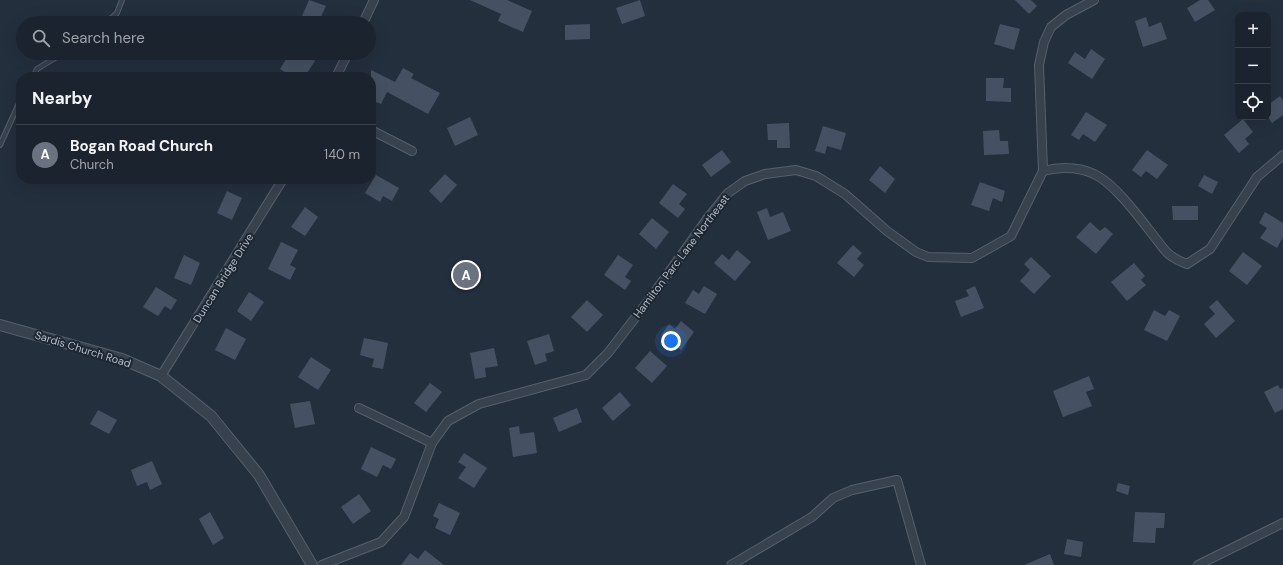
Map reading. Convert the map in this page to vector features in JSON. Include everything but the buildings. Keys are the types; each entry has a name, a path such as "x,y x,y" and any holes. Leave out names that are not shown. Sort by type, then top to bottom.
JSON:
{"street":[{"path":"366,16 374,0"},
{"name":"Hamilton Parc Lane Northeast","path":"322,565 381,542 404,518 432,443 448,421 479,404 586,375 608,353 652,296 706,219 728,193 745,181 765,174 796,170 816,176 845,194 887,231 916,252 928,257 972,258 1011,236 1043,171 1039,65 1044,42 1051,28 1066,15 1094,0"},
{"path":"338,72 344,60"},
{"path":"376,133 412,151"},
{"path":"1043,171 1056,168 1071,168 1094,174 1118,193 1171,258 1187,264 1210,249 1257,177 1283,155"},
{"name":"Duncan Bridge Drive","path":"161,376 280,184"},
{"name":"Sardis Church Road","path":"0,324 122,359 161,376 211,416 259,475 312,565"},
{"path":"359,408 432,443"},
{"path":"731,565 812,517 833,498 852,490 897,480 920,565"},
{"path":"1198,565 1283,523"}],"lane":[{"path":"114,16 117,13 122,0"},
{"path":"36,72 38,69 52,60"},
{"path":"0,145 16,110"}],"place":[{"name":"Bogan Road Church","path":"466,275"}]}
